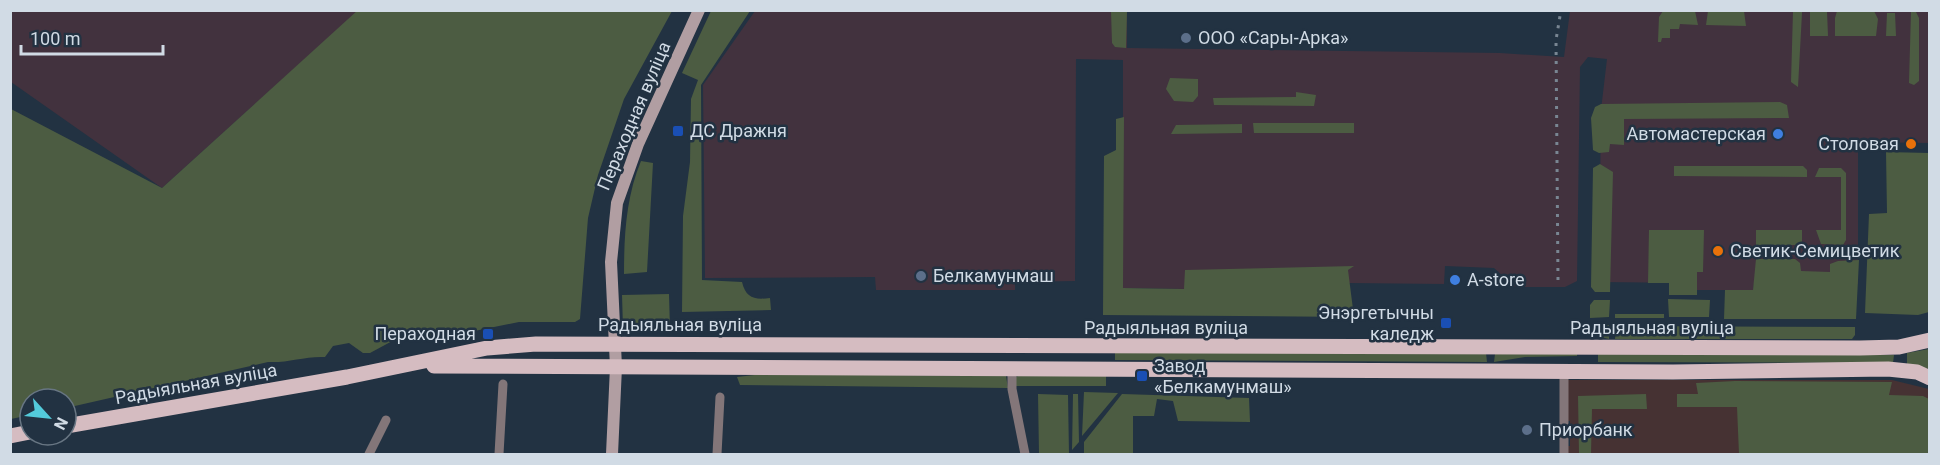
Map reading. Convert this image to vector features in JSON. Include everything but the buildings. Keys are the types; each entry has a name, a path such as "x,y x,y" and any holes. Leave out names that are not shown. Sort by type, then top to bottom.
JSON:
{"main road":[{"name":"Радыяльная вуліца","path":"78,424 403,366 490,348 536,344 1860,348 1899,347 1929,340"},
{"path":"874,345 875,368"},
{"name":"Радыяльная вуліца","path":"403,366 1564,371 1898,369 1929,378"}],"street":[{"name":"Пераходная вуліца","path":"612,454 616,344 611,262 617,202 638,144 699,10"},
{"path":"1012,369 1012,389 1025,454"},
{"path":"1564,371 1564,454"},
{"path":"499,454 503,384"},
{"path":"717,454 720,397"},
{"path":"369,454 386,420"}],"shaded area":[{"path":"11,11 358,11 162,188 11,82"},
{"path":"755,11 1127,11 1127,48 1500,53 1564,57 1570,11 1929,11 1929,143 1858,142 1858,284 1754,284 1753,290 1697,290 1696,283 1599,282 1601,110 1607,59 1588,57 1580,67 1577,281 1565,287 1515,287 1494,268 1445,266 1444,284 1348,283 1185,289 1123,288 1123,60 1076,59 1075,281 1015,282 1015,290 876,290 875,277 705,278 703,85"},
{"path":"1567,380 1892,380 1929,389 1929,454 1562,454 1563,446 1570,446 1570,421 1564,421"}],"green space":[{"path":"358,10 672,11 624,99 598,175 588,218 580,319 575,322 519,322 430,340 396,339 370,353 363,353 349,343 333,346 325,357 268,362 78,405 78,387 18,387 18,418 11,419 11,109 162,188"},
{"path":"711,11 750,11 701,85 702,280 742,282 748,295 759,299 770,298 771,310 682,312 683,216 690,162 691,99 698,80 682,73"},
{"path":"1111,11 1127,11 1126,48 1115,47 1112,43"},
{"path":"1663,11 1695,11 1698,25 1680,24 1679,29 1670,29 1670,38 1662,38 1661,42 1658,42 1659,17"},
{"path":"1708,11 1744,11 1746,26 1706,25"},
{"path":"1793,11 1802,11 1798,87 1791,82"},
{"path":"1810,11 1827,11 1828,36 1810,36"},
{"path":"1837,11 1874,11 1878,19 1876,36 1835,36"},
{"path":"1911,11 1916,12 1919,18 1919,81 1914,85 1909,83"},
{"path":"1887,13 1895,13 1896,36 1886,36"},
{"path":"1170,78 1198,79 1198,96 1193,102 1174,101 1166,89"},
{"path":"1296,92 1316,95 1314,106 1214,105 1213,98 1296,97"},
{"path":"1780,102 1787,105 1789,118 1624,119 1624,145 1610,144 1609,152 1599,153 1593,150 1591,118 1595,107 1601,104"},
{"path":"1124,117 1123,288 1184,289 1185,270 1354,266 1348,270 1354,317 1103,315 1104,156 1116,150 1116,119"},
{"path":"1253,123 1354,123 1354,133 1254,133"},
{"path":"1242,124 1242,133 1171,134 1176,125"},
{"path":"1886,152 1929,153 1929,312 1918,315 1865,313 1869,214 1887,213"},
{"path":"641,161 653,163 647,272 624,274 627,217 632,188"},
{"path":"1600,164 1613,172 1610,292 1595,292 1591,287 1593,168"},
{"path":"1674,166 1803,166 1807,170 1807,177 1674,176"},
{"path":"1819,168 1841,168 1846,173 1846,240 1843,245 1821,244 1816,230 1841,230 1841,177 1815,177"},
{"path":"1649,230 1704,230 1703,272 1697,272 1697,295 1669,295 1669,283 1648,283"},
{"path":"1756,230 1802,230 1802,245 1756,245"},
{"path":"1756,259 1795,259 1800,263 1801,271 1830,272 1830,264 1838,261 1859,260 1856,319 1724,319 1725,290 1753,290"},
{"path":"669,294 670,329 623,328 622,295"},
{"path":"1668,299 1710,300 1709,317 1669,317"},
{"path":"1594,300 1610,300 1609,317 1590,318 1590,305"},
{"path":"1615,314 1664,314 1664,318 1615,318"},
{"path":"1591,325 1609,325 1609,339 1597,336"},
{"path":"1616,326 1855,327 1855,335 1852,339 1615,339"},
{"path":"1929,349 1929,369 1907,365 1907,353"},
{"path":"1115,352 1486,353 1487,362 1115,360"},
{"path":"1495,354 1577,354 1577,356 1525,357 1494,362"},
{"path":"1598,354 1894,355 1893,363 1598,362"},
{"path":"763,374 1006,376 1008,388 740,385 737,377"},
{"path":"1022,374 1106,375 1106,386 1015,386 1016,377"},
{"path":"1735,381 1892,382 1889,395 1923,396 1929,399 1929,454 1739,454 1737,407 1677,407 1677,394 1698,394 1696,383"},
{"path":"1084,392 1118,393 1082,436"},
{"path":"1038,394 1068,395 1069,454 1039,454"},
{"path":"1073,394 1078,394 1079,442 1072,450"},
{"path":"1122,394 1249,398 1250,422 1178,421 1173,401 1157,399 1154,416 1133,416 1133,454 1084,454 1084,442"},
{"path":"1646,394 1647,409 1592,409 1591,454 1579,454 1578,396"}],"railway":[{"path":"1558,280 1556,40 1561,10"}],"place":[{"name":"ООО «Сары-Арка»","path":"1186,38"},
{"name":"ДС Дражня","path":"678,131"},
{"name":"Автомастерская","path":"1778,134"},
{"name":"Столовая","path":"1911,144"},
{"name":"Светик-Семицветик","path":"1718,251"},
{"name":"Белкамунмаш","path":"921,276"},
{"name":"А-store","path":"1455,280"},
{"name":"Энэргетычны каледж","path":"1446,323"},
{"name":"Пераходная","path":"488,334"},
{"name":"Завод «Белкамунмаш»","path":"1142,376"},
{"name":"Приорбанк","path":"1527,430"}]}
